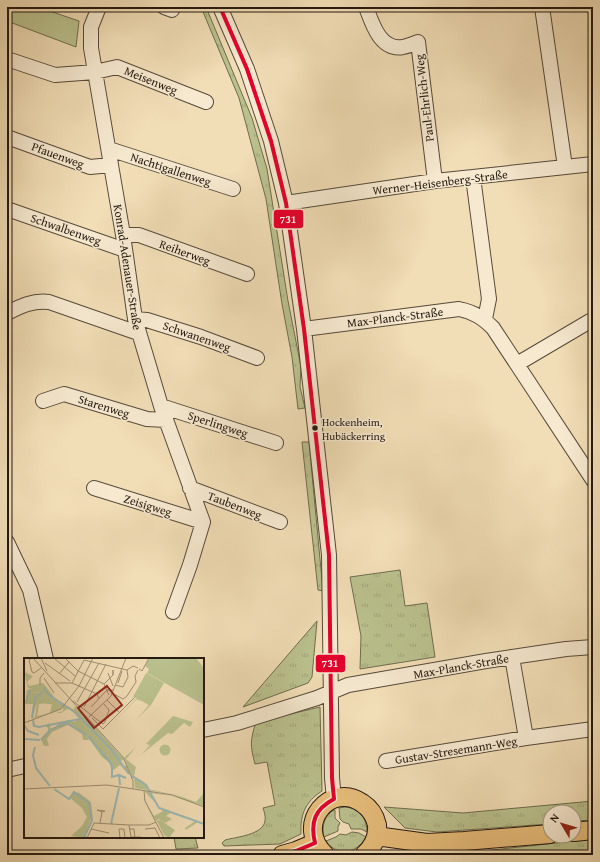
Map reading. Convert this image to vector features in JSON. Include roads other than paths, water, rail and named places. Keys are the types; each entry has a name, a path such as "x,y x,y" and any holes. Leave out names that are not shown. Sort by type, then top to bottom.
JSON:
{"main road":[{"path":"282,855 296,851 320,849 312,830 315,817 322,806 334,799 342,797 360,801 367,806 376,821 376,836 374,844 364,855"},
{"path":"582,831 593,830"},
{"path":"376,836 427,843 542,835"}],"street":[{"name":"Konrad-Adenauer-Straße","path":"99,7 91,27 91,48 109,148 135,319 161,406 203,522"},
{"name":"Paul-Ehrlich-Weg","path":"366,7 373,26 380,39 392,46 401,47 418,42 435,181"},
{"path":"542,7 565,166"},
{"path":"223,8 247,69 271,141 286,203 304,329 329,555 332,778 334,799"},
{"name":"Meisenweg","path":"7,59 55,75 95,72 117,67 206,102"},
{"name":"Pfauenweg","path":"7,137 90,167 111,165"},
{"name":"Nachtigallenweg","path":"109,148 234,189"},
{"name":"Werner-Heisenberg-Straße","path":"286,203 435,181 593,164"},
{"path":"473,177 489,299 485,319"},
{"name":"Schwalbenweg","path":"7,209 125,250"},
{"name":"Reiherweg","path":"123,235 139,235 247,274"},
{"path":"7,313 27,303 41,301 49,302 138,333"},
{"name":"Max-Planck-Straße","path":"304,329 459,309 470,311 485,319 493,328 593,480"},
{"name":"Schwanenweg","path":"135,319 147,320 202,337 257,358"},
{"path":"517,364 593,320"},
{"name":"Starenweg","path":"43,400 64,394 147,419 166,420"},
{"name":"Sperlingweg","path":"161,406 276,442"},
{"name":"Zeisigweg","path":"94,488 203,522"},
{"name":"Taubenweg","path":"190,488 280,522"},
{"path":"173,612 190,565 203,522"},
{"path":"7,542 30,590 46,658"},
{"name":"Max-Planck-Straße","path":"204,730 237,723 317,698 348,685 512,657 593,647"},
{"name":"Gustav-Stresemann-Weg","path":"512,657 526,738"},
{"name":"Gustav-Stresemann-Weg","path":"386,762 526,738 593,729"},
{"path":"7,770 24,766"}],"place":[{"name":"Hockenheim, Hubäckerring","path":"315,428"}]}
